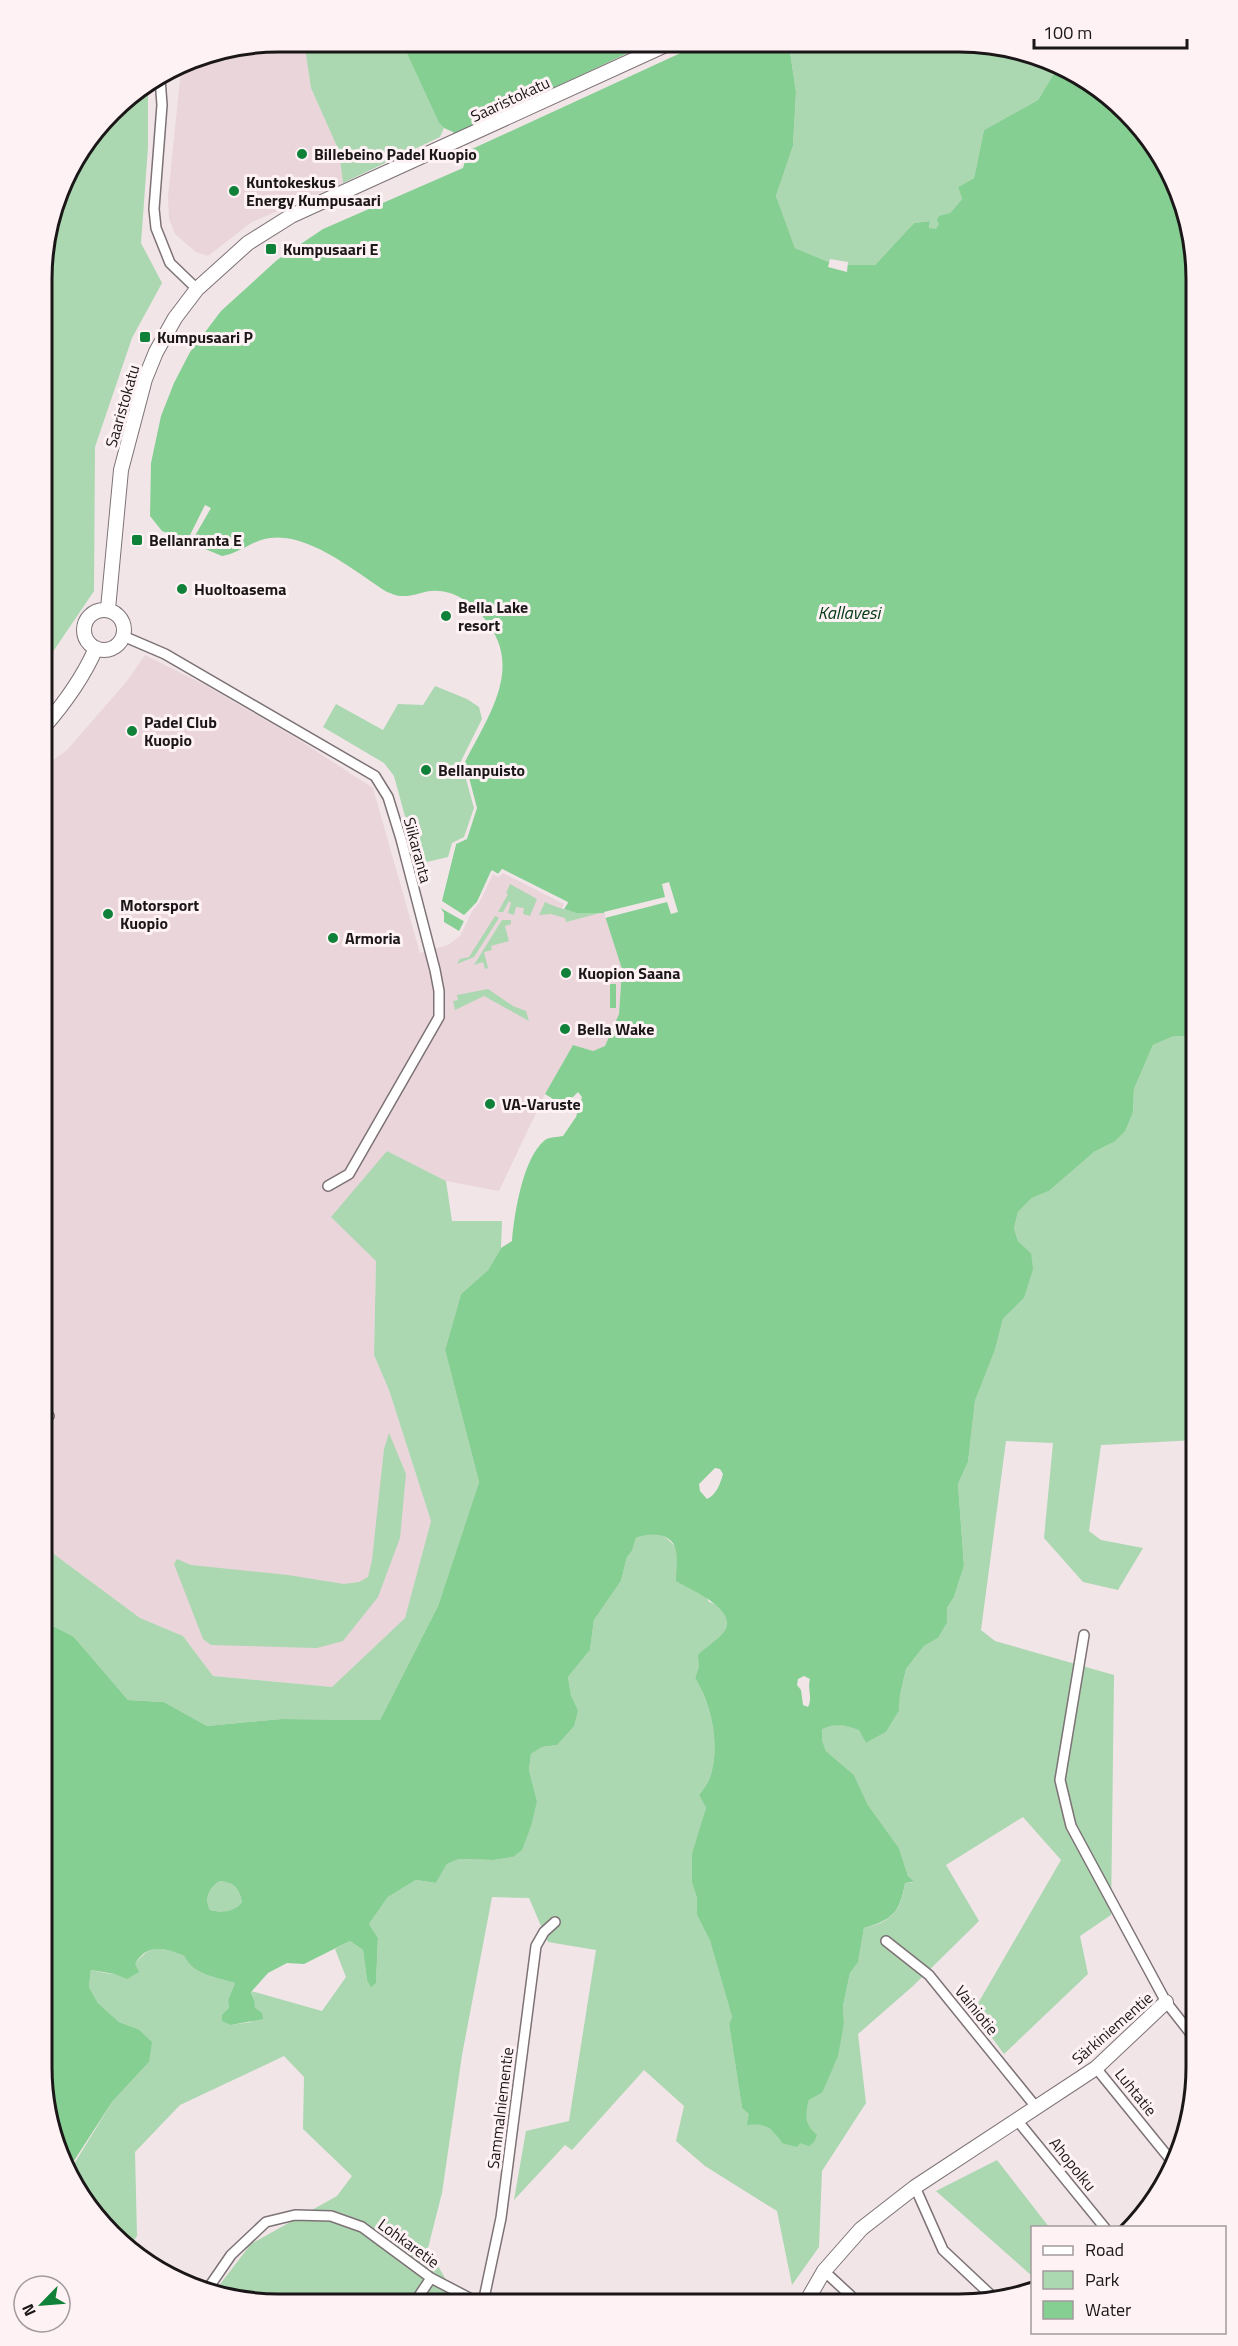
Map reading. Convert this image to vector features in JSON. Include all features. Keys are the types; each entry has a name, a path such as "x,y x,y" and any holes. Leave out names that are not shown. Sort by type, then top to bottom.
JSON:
{"main road":[{"name":"Saaristokatu","path":"108,609 121,470 145,379 156,352 175,318 197,289 248,243 291,216 651,52"},
{"path":"108,609 121,619 124,629 123,636 113,647 105,650 96,648 87,641 84,627 91,614 108,609"},
{"path":"52,717 86,669 96,648"},
{"name":"Särkiniementie","path":"811,2294 824,2271 861,2229 915,2187 1096,2068 1166,2002"}],"street":[{"path":"161,86 162,105 154,209 156,228 170,263 197,289"},
{"name":"Siikaranta","path":"123,636 165,654 375,776 387,797 401,838 435,970 439,991 439,1017 350,1174 328,1186"},
{"name":"Särkiniementie","path":"1084,1635 1060,1780 1071,1826 1166,2002"},
{"name":"Sammalniementie","path":"483,2294 501,2218 536,1946 544,1932 555,1923"},
{"name":"Vainiotie","path":"886,1941 929,1975 1036,2107"},
{"path":"1166,2002 1186,2027"},
{"name":"Luhtatie","path":"1096,2068 1167,2156"},
{"name":"Ahopolku","path":"1017,2120 1103,2226"},
{"path":"915,2187 943,2250 988,2292"},
{"name":"Lohkaretie","path":"212,2283 231,2255 266,2222 295,2215 331,2216 362,2227 431,2278 463,2294"},
{"path":"824,2271 849,2294"},
{"path":"420,2294 431,2278"}],"shaded area":[{"path":"306,52 311,88 339,151 343,183 252,222 208,256 196,252 175,234 169,219 168,196 182,75 220,60 250,54"},
{"path":"145,655 205,685 296,738 373,788 420,953 448,945 460,936 492,871 502,869 604,912 622,969 619,1014 605,1046 593,1051 573,1045 545,1094 499,1191 446,1181 387,1151 376,1261 374,1355 389,1390 431,1521 405,1618 332,1687 213,1676 183,1636 140,1618 52,1553 52,761 67,750 127,681"}],"green space":[{"path":"306,52 406,52 439,123 444,128 440,137 343,183 339,151 311,88"},
{"path":"790,52 988,54 1018,60 1054,74 1038,100 984,130 974,178 958,187 962,199 936,229 929,229 930,221 914,223 875,265 836,265 795,248 776,196 793,146 796,92"},
{"path":"148,94 148,147 141,243 162,283 132,338 95,447 94,591 52,653 52,279 54,250 60,220 83,166 99,141 119,119"},
{"name":"Bellanpuisto","path":"435,686 467,699 479,707 482,719 461,761 474,808 464,837 452,843 448,857 418,864 394,776 384,763 323,727 336,704 383,730 398,704 423,705"},
{"path":"510,884 537,899 530,916 523,914 524,908 516,907 514,915 508,913 511,903 509,901 503,912 498,912 508,894 506,893"},
{"path":"545,902 573,911 604,912 566,922 565,918 551,914 539,915"},
{"path":"495,916 499,918 474,957 457,964 460,959 469,957"},
{"path":"502,920 511,920 511,924 505,926 509,941 491,946 492,950 484,952 488,968 485,969 483,962 474,965"},
{"path":"488,989 513,1006 526,1011 529,1021 484,996 455,1010 453,1001 458,1000 457,995"},
{"path":"1174,1036 1186,1037 1186,1441 1101,1445 1089,1531 1101,1540 1143,1548 1118,1590 1083,1582 1044,1538 1053,1443 1006,1441 981,1630 995,1641 1114,1675 1111,1915 1080,1936 1088,1974 1004,2054 973,2012 1061,1860 1023,1817 946,1865 979,1921 913,1986 858,2034 866,2103 822,2171 819,2247 792,2285 777,2211 705,2166 676,2141 684,2106 644,2070 572,2150 565,2145 514,2200 526,2131 569,2121 596,1950 548,1942 529,1898 492,1897 462,2055 442,2193 428,2248 454,2294 279,2294 250,2292 219,2286 251,2244 337,2196 352,2176 303,2129 304,2077 284,2056 180,2105 135,2152 137,2236 134,2241 99,2205 74,2163 112,2102 149,2062 138,2029 119,2022 98,2003 89,1987 91,1970 115,1973 133,1965 150,1951 169,1950 184,1956 199,1971 235,1983 228,2000 231,2025 251,2022 254,1999 251,1991 322,2011 346,1977 335,1949 350,1941 363,1950 367,1980 376,1983 378,1938 369,1924 388,1897 416,1880 436,1883 447,1864 459,1859 493,1860 513,1857 537,1801 529,1770 531,1754 542,1747 557,1745 578,1710 571,1695 568,1677 590,1650 594,1620 621,1581 627,1557 632,1551 636,1538 650,1533 659,1534 673,1545 709,1602 718,1606 725,1613 728,1622 719,1638 699,1655 699,1666 695,1678 706,1700 715,1750 711,1774 699,1795 706,1808 692,1883 697,1898 697,1915 710,1941 732,2017 729,2024 742,2108 774,2132 782,2143 809,2128 805,2115 809,2100 822,2093 844,2023 843,2006 850,1973 858,1961 864,1928 882,1922 894,1914 901,1901 905,1883 913,1883 908,1876 899,1848 868,1805 854,1775 826,1751 822,1740 822,1728 840,1725 859,1729 866,1743 886,1732 899,1711 906,1669 924,1646 938,1638 947,1623 947,1608 954,1597 964,1566 958,1484 968,1462 975,1401 995,1350 1003,1319 1024,1298 1031,1253 1018,1241 1014,1228 1018,1212 1032,1198 1049,1191 1094,1152 1114,1142 1133,1112 1134,1089 1153,1045"},
{"path":"387,1151 446,1181 452,1221 502,1221 501,1248 488,1270 461,1294 445,1350 479,1482 438,1606 380,1720 281,1719 207,1726 164,1702 128,1700 74,1637 52,1625 52,1553 140,1618 183,1636 213,1676 332,1687 405,1618 431,1521 389,1390 374,1355 376,1261 331,1217"},
{"path":"389,1433 406,1474 400,1538 378,1597 343,1641 317,1648 211,1645 203,1639 174,1564 177,1559 191,1565 288,1575 344,1584 359,1582 368,1577 372,1560 384,1449"},
{"path":"220,1881 229,1883 239,1893 242,1902 232,1910 210,1910 208,1906 209,1894"},
{"path":"997,2160 1048,2226 1031,2226 1031,2275 936,2191"}],"water":[{"name":"Kallavesi","path":"406,52 790,52 796,92 793,146 776,196 795,248 836,265 875,265 914,223 930,221 929,228 936,229 939,216 950,213 962,199 958,187 974,178 984,130 1038,100 1054,74 1097,99 1139,141 1162,179 1178,220 1184,250 1186,279 1186,1037 1174,1036 1153,1045 1134,1089 1133,1112 1125,1131 1114,1142 1094,1152 1049,1191 1032,1198 1018,1212 1014,1228 1018,1241 1031,1253 1033,1269 1024,1298 1003,1319 995,1350 975,1401 968,1462 958,1484 964,1566 954,1597 947,1608 947,1623 938,1638 924,1646 906,1669 899,1711 886,1732 866,1743 859,1730 854,1728 836,1725 822,1729 822,1740 826,1751 854,1775 868,1805 899,1848 908,1876 914,1882 905,1883 900,1902 893,1914 882,1922 864,1928 858,1962 850,1973 843,2006 844,2023 838,2056 822,2093 809,2100 806,2115 808,2123 817,2135 814,2142 809,2146 800,2143 797,2147 782,2143 768,2127 747,2125 749,2114 742,2108 729,2024 732,2017 710,1941 697,1915 697,1898 692,1883 692,1854 706,1808 699,1795 710,1777 715,1750 706,1700 695,1678 699,1666 698,1655 723,1633 727,1625 726,1617 712,1602 676,1581 677,1558 674,1545 665,1537 654,1534 636,1538 632,1551 627,1557 621,1581 594,1620 590,1650 568,1677 571,1695 578,1710 574,1726 557,1745 542,1747 531,1754 529,1770 537,1801 522,1850 513,1857 493,1860 459,1859 447,1864 436,1883 416,1880 388,1897 369,1924 378,1938 376,1983 371,1987 367,1980 363,1950 350,1941 304,1964 287,1963 268,1973 251,1992 255,2008 262,2013 263,2019 231,2025 222,2021 222,2015 229,2008 228,2000 235,1983 199,1971 184,1956 163,1949 151,1950 140,1957 135,1964 139,1972 127,1979 115,1974 91,1970 89,1987 98,2003 119,2022 138,2029 152,2042 149,2062 112,2102 73,2162 60,2126 54,2096 52,2067 52,1625 74,1637 128,1700 164,1702 207,1726 281,1719 380,1720 438,1606 479,1482 445,1350 461,1294 488,1270 501,1248 512,1241 521,1187 537,1148 547,1139 563,1136 576,1117 582,1097 578,1092 564,1106 545,1094 573,1045 593,1051 605,1046 619,1014 622,969 604,913 577,913 564,909 568,903 502,869 499,874 491,871 477,902 464,916 459,931 444,922 444,913 440,907 456,844 467,839 477,808 465,762 491,711 502,677 502,660 498,642 489,625 477,610 462,598 442,591 397,596 387,592 331,555 300,541 285,538 264,539 222,556 162,531 150,516 151,463 161,416 190,352 221,311 277,260 323,229 463,168 466,158 453,132 439,123","holes":["715,1468 720,1469 723,1474 716,1492 707,1499 700,1491 699,1484","804,1676 810,1679 808,1707 803,1705 801,1690 797,1685 798,1679","220,1881 229,1883 237,1889 242,1902 228,1911 210,1910 208,1906 210,1890"]},
{"path":"610,984 616,984 616,1008 610,1008"}],"pier":[{"path":"630,52 683,52 461,154 452,136"},
{"path":"830,259 848,262 847,272 828,267"},
{"path":"205,505 211,508 192,541 189,539 191,533"},
{"path":"453,843 456,844 442,901 464,915 477,902 492,870 498,874 502,869 568,902 564,909 562,908 564,904 503,873 498,877 493,874 479,903 467,916 467,923 437,906"},
{"path":"669,882 678,912 671,914 667,902 605,918 604,912 665,897 662,884"}],"place":[{"name":"Billebeino Padel Kuopio","path":"302,154"},
{"name":"Kuntokeskus Energy Kumpusaari","path":"234,191"},
{"name":"Kumpusaari E","path":"271,249"},
{"name":"Kumpusaari P","path":"145,337"},
{"name":"Bellanranta E","path":"137,540"},
{"name":"Huoltoasema","path":"182,589"},
{"name":"Bella Lake resort","path":"446,616"},
{"name":"Padel Club Kuopio","path":"132,731"},
{"name":"Bellanpuisto","path":"426,770"},
{"name":"Motorsport Kuopio","path":"108,914"},
{"name":"Armoria","path":"333,938"},
{"name":"Kuopion Saana","path":"566,973"},
{"name":"Bella Wake","path":"565,1029"},
{"name":"VA-Varuste","path":"490,1104"}]}
